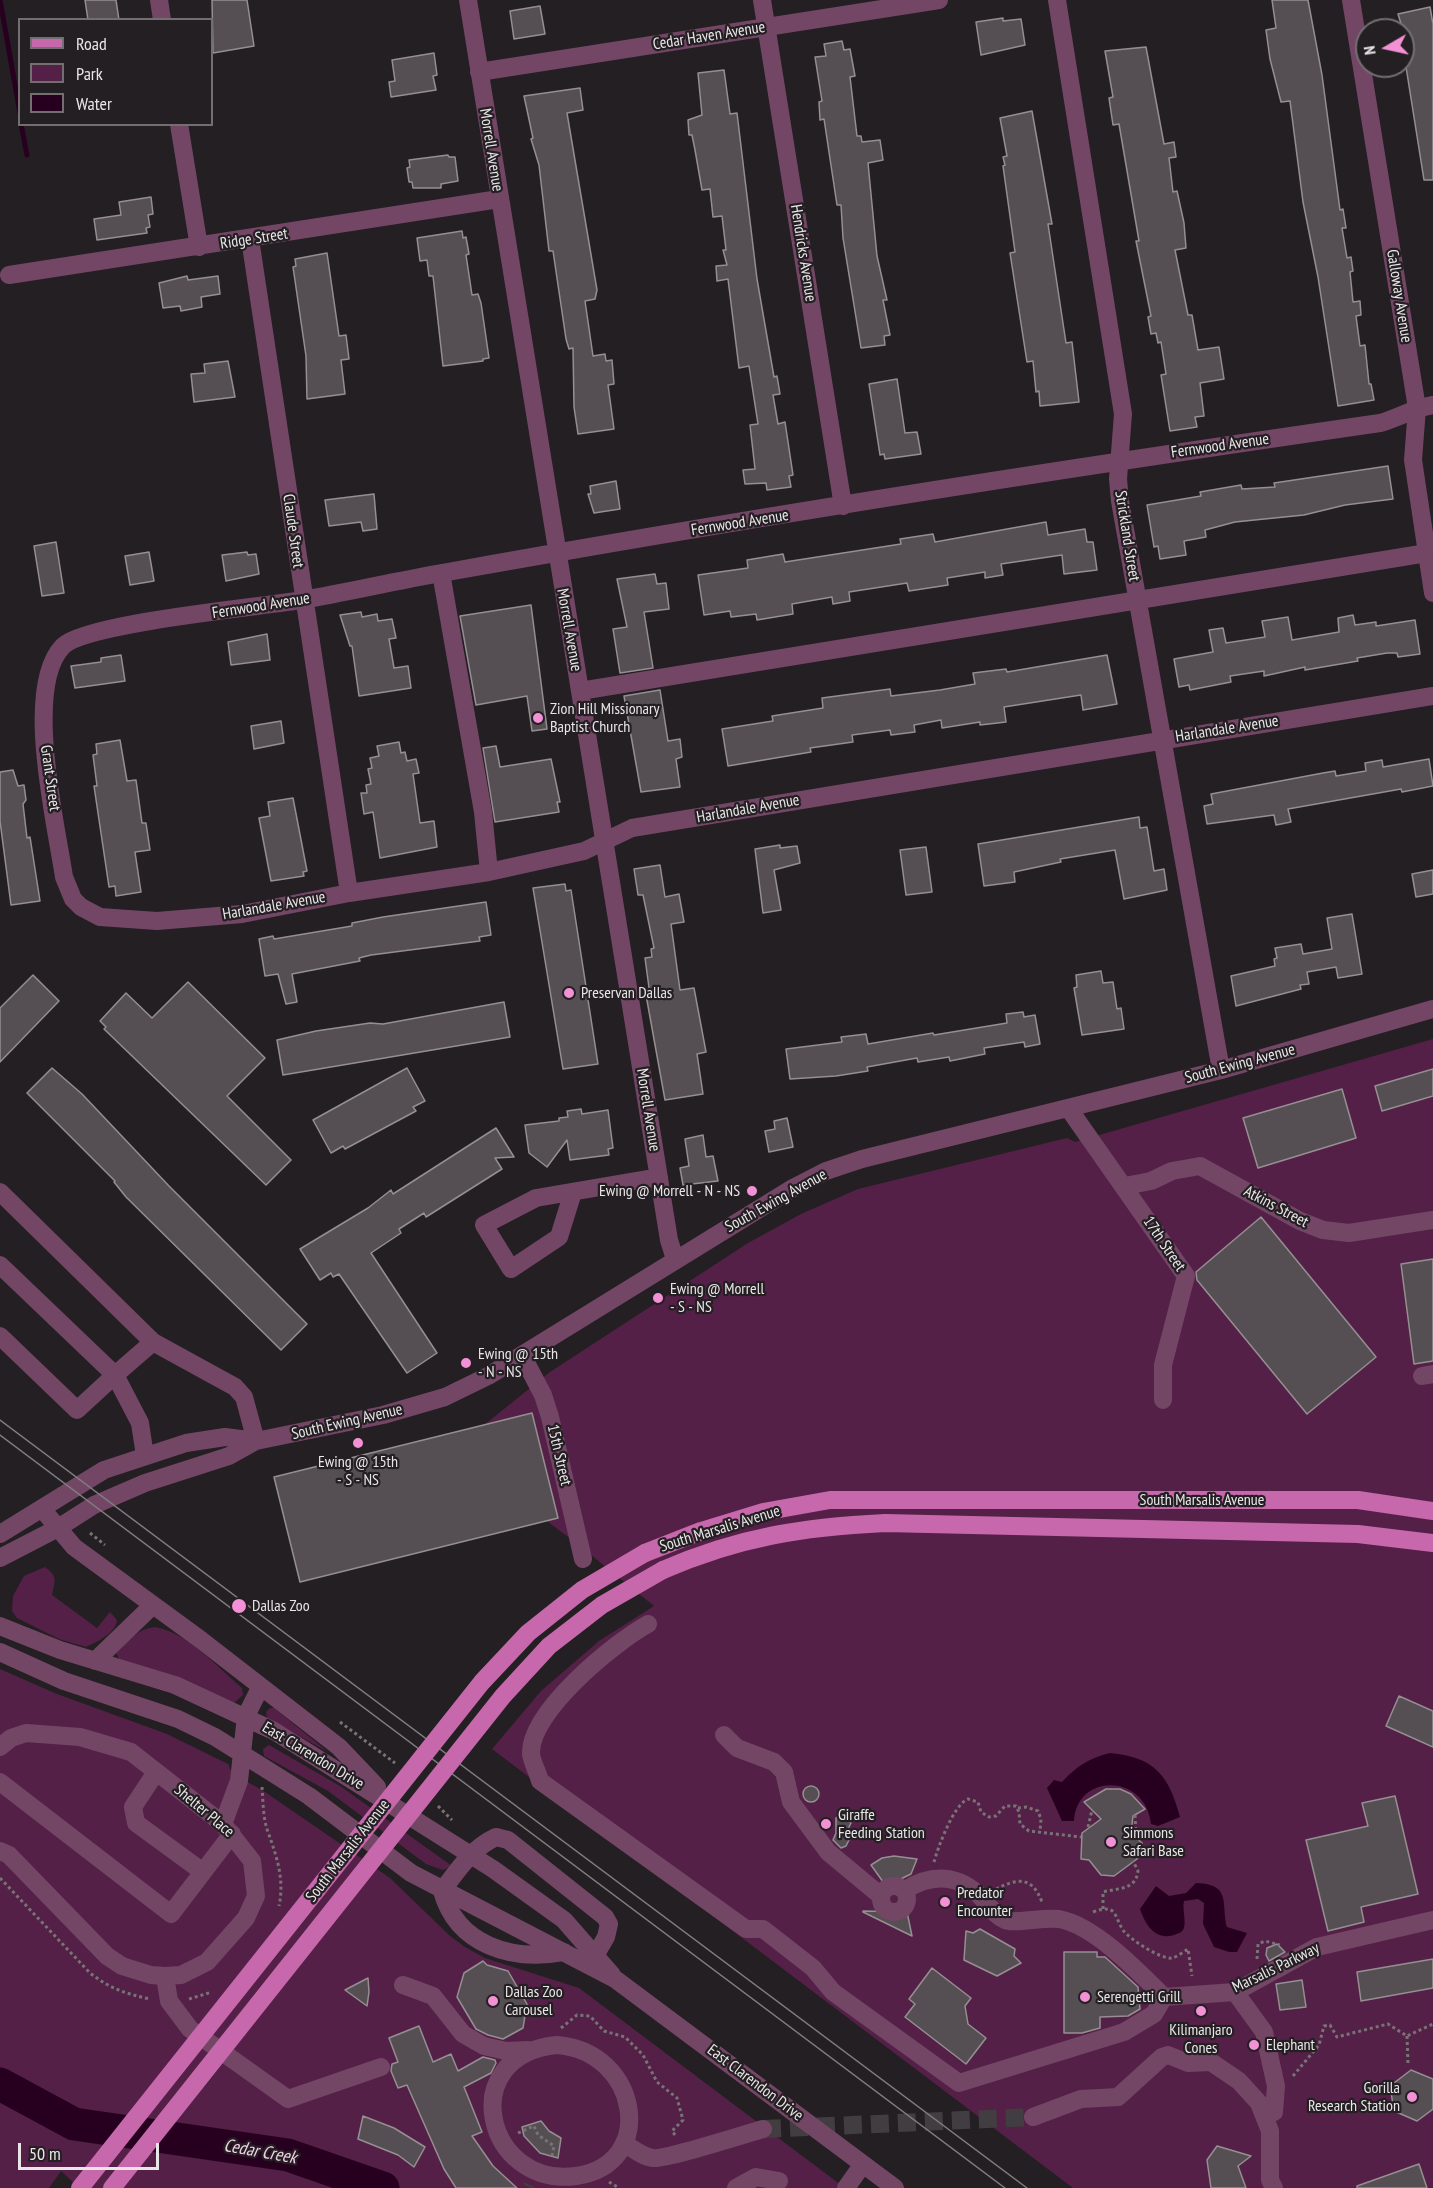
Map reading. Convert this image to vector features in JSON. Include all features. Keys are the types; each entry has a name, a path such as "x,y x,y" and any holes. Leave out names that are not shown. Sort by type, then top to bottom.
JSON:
{"main road":[{"name":"South Marsalis Avenue","path":"80,2188 482,1682 528,1633 564,1604 582,1590 645,1553 700,1531 764,1512 830,1500 1358,1500 1433,1511"},
{"name":"South Marsalis Avenue","path":"112,2188 503,1696 549,1646 602,1605 663,1570 701,1554 756,1538 821,1526 885,1523 1359,1534 1433,1543"}],"street":[{"path":"159,0 162,18"},
{"name":"Morrell Avenue","path":"468,0 556,554 606,843 669,1240 675,1259"},
{"name":"Hendricks Avenue","path":"762,0 843,506"},
{"name":"Cedar Haven Avenue","path":"479,72 939,0"},
{"name":"Strickland Street","path":"1057,0 1123,414 1123,438 1119,460 1120,501 1221,1070"},
{"name":"Galloway Avenue","path":"1351,0 1425,406 1413,460 1433,593"},
{"path":"179,126 199,248"},
{"name":"Ridge Street","path":"9,275 199,248 499,199"},
{"name":"Claude Street","path":"250,239 303,600 350,893"},
{"name":"Fernwood Avenue","path":"53,657 68,641 101,629 303,600 441,573 1119,460 1380,423 1399,418 1425,406"},
{"path":"580,691 1138,602 1427,553"},
{"path":"441,573 483,812 489,872"},
{"name":"Grant Street","path":"53,657 45,686 43,728 64,877 73,899"},
{"name":"Harlandale Avenue","path":"73,899 81,907 100,917 157,921 242,914 350,893 489,872 584,851 606,843 632,828 1433,696"},
{"name":"South Ewing Avenue","path":"0,1558 58,1528 94,1505 145,1483 229,1456 256,1441 383,1415 445,1397 488,1376 675,1259 793,1188 826,1172 872,1156 1221,1070 1433,1009"},
{"name":"17th Street","path":"1069,1109 1186,1276 1163,1365 1163,1401"},
{"name":"Atkins Street","path":"1125,1186 1151,1181 1172,1171 1200,1166 1300,1221 1323,1230 1349,1233 1433,1220"},
{"path":"573,1192 559,1237 511,1269 484,1225 536,1198 659,1177"},
{"path":"0,1192 153,1342 235,1387 244,1397 256,1441"},
{"path":"0,1265 115,1375 140,1423 145,1455"},
{"path":"0,1336 77,1410 153,1342"},
{"name":"15th Street","path":"522,1355 543,1395 550,1417 583,1559"},
{"name":"South Ewing Avenue","path":"0,1534 43,1510 105,1470 145,1455 186,1443 225,1437 256,1441"},
{"path":"43,1510 74,1547 339,1747 398,1809"},
{"path":"95,1661 153,1605"},
{"path":"648,1624 627,1636 599,1660 562,1695 540,1722 531,1754 540,1780 746,1929 763,1929 813,1968 833,1992 959,2083 1124,2032 1154,2014 1164,1996 1138,1971 1083,1928 1064,1920 1043,1917 1020,1921 1005,1920 967,1884 951,1878 935,1877 919,1881 904,1890 895,1886 889,1887 881,1896 828,1852 791,1802 784,1772 774,1762 737,1748 724,1735"},
{"name":"East Clarendon Drive","path":"0,1626 95,1661 175,1685 246,1716 307,1751 470,1855 564,1920 596,1954 615,1979"},
{"name":"East Clarendon Drive","path":"0,1652 64,1681 178,1719 215,1737 309,1796 411,1873 615,1979 895,2188"},
{"path":"0,1782 171,1914 203,1872 228,1829 239,1780 246,1716 261,1688"},
{"name":"Shelter Place","path":"0,1747 11,1738 26,1733 80,1737 131,1752 228,1829 252,1861 256,1896 246,1918 207,1962 181,1975 151,1975 122,1966 106,1956 9,1856 0,1851"},
{"path":"156,1772 133,1807 136,1823 203,1872"},
{"path":"564,1952 542,1956 513,1953 482,1943 465,1931 447,1908 442,1891 470,1855 485,1842 496,1837 508,1840 597,1908 609,1924 606,1937 596,1954"},
{"name":"Marsalis Parkway","path":"1164,1996 1235,1992 1270,1975 1317,1947 1433,1920"},
{"path":"165,1976 169,2001 190,2029 288,2099 381,2067"},
{"path":"404,1985 433,1996 463,2034 484,2046 506,2051 530,2050 543,2046 570,2046 595,2055 605,2063 617,2077 626,2096 629,2121 624,2144 614,2157 591,2172 565,2177 540,2178 516,2159 501,2140 494,2126 491,2100 499,2076 513,2061 530,2050"},
{"path":"1235,1992 1264,2032 1276,2085 1274,2112 1264,2117"},
{"path":"1033,2117 1081,2098 1118,2097 1162,2057 1168,2055 1188,2064 1211,2062 1239,2081 1259,2103 1270,2131 1270,2180 1274,2188"},
{"path":"624,2144 651,2158 662,2159 763,2129"},
{"path":"846,2188 863,2164"},
{"path":"736,2188 756,2177 779,2181"}],"path":[{"path":"939,1845 959,1805 964,1800 975,1800 980,1805 981,1812 989,1817 996,1816 1008,1805 1038,1811 1041,1819 1041,1832"},
{"path":"1018,1808 1022,1827 1081,1837"},
{"path":"1088,1827 1092,1810"},
{"path":"1135,1815 1136,1836"},
{"path":"1103,1910 1103,1892 1126,1888 1135,1881 1138,1871 1133,1861"},
{"path":"981,1896 1013,1880 1026,1882 1037,1889 1043,1917"},
{"path":"1118,1915 1123,1930 1129,1936 1164,1958 1173,1958 1188,1949 1195,1993"},
{"path":"1407,2036 1433,2024"},
{"path":"1276,2085 1293,2076 1319,2045 1324,2026 1329,2025 1336,2037 1389,2025 1407,2036"},
{"path":"1407,2036 1408,2064"},
{"path":"501,2140 534,2126 538,2135 554,2146 540,2178"}],"green space":[{"path":"1433,1039 1433,2188 1073,2188 492,1749 541,1691 599,1641 654,1606 580,1546 453,1450 550,1372 748,1243 801,1214 858,1189 1067,1138 1075,1142"},
{"path":"45,1567 52,1573 54,1579 52,1595 97,1628 110,1612 117,1620 113,1629 101,1640 86,1647 59,1639 17,1618 12,1611 13,1596 24,1576"},
{"path":"155,1627 167,1630 190,1643 242,1688 243,1695 234,1703 119,1659 116,1653 129,1640 143,1630"},
{"path":"0,1669 57,1694 167,1734 228,1764 232,1773 265,1792 390,1878 450,1936 465,1947 485,1958 579,1988 845,2188 79,2188 61,2171 49,2188 0,2188"},
{"path":"274,1708 328,1752 267,1718 266,1712"},
{"path":"269,1745 340,1786 452,1866 443,1870 426,1864 328,1791 264,1756 263,1749"}],"water":[{"path":"1110,1753 1138,1759 1158,1771 1171,1790 1180,1817 1158,1826 1151,1824 1146,1808 1137,1796 1125,1788 1112,1785 1098,1787 1087,1794 1078,1805 1074,1821 1062,1821 1047,1788 1054,1780 1062,1782 1078,1767 1090,1760"},
{"path":"1196,1883 1207,1884 1220,1891 1227,1927 1247,1933 1237,1952 1214,1947 1203,1924 1204,1903 1198,1899 1184,1901 1184,1927 1182,1931 1174,1935 1161,1936 1152,1930 1145,1920 1140,1909 1156,1886 1169,1896 1186,1893"}],"building":[{"path":"85,0 116,0 119,18 88,18"},
{"path":"212,0 247,0 254,46 213,53"},
{"path":"1272,0 1308,0 1322,75 1340,210 1343,209 1346,228 1342,228 1347,258 1351,257 1353,302 1360,301 1361,315 1356,316 1360,346 1365,345 1369,384 1371,384 1374,400 1338,406 1318,277 1303,202 1290,101 1281,102 1270,59 1266,30 1276,28"},
{"path":"540,6 545,34 514,39 510,11"},
{"path":"1430,7 1433,24 1433,180 1424,180 1408,78 1415,78 1415,18 1399,18 1398,14"},
{"path":"1003,18 1003,21 1021,19 1025,45 981,55 976,22"},
{"path":"842,41 844,50 850,49 855,76 850,77 857,136 861,136 862,142 880,140 883,160 868,163 877,256 887,300 883,300 890,335 884,336 885,345 861,348 843,238 841,205 837,205 824,119 820,120 819,102 822,101 815,57 826,56 824,44"},
{"path":"1146,47 1164,144 1174,142 1176,157 1169,158 1173,192 1177,191 1184,223 1186,248 1175,250 1188,315 1192,315 1198,350 1219,347 1224,379 1200,383 1204,416 1195,417 1197,427 1170,431 1161,375 1166,374 1161,342 1158,343 1156,333 1151,334 1148,317 1151,316 1136,241 1139,241 1119,124 1113,125 1109,98 1113,97 1105,51"},
{"path":"434,53 437,75 433,76 436,90 391,97 389,82 395,81 392,60"},
{"path":"724,70 730,114 737,113 757,279 774,377 777,376 780,394 773,395 778,424 785,422 793,475 789,476 791,487 767,490 766,483 745,484 743,470 755,469 750,425 758,424 749,366 739,368 728,279 717,281 716,266 727,265 723,250 726,250 722,216 713,217 710,189 702,190 692,135 689,135 688,120 702,115 698,73"},
{"path":"580,88 583,110 567,113 597,290 595,299 585,301 593,356 605,354 606,361 612,360 614,384 608,385 614,429 578,434 574,407 573,348 569,349 566,339 553,251 549,251 539,165 531,139 533,138 524,96"},
{"path":"1032,111 1052,224 1048,224 1066,343 1072,342 1079,402 1040,406 1039,391 1036,392 1033,361 1027,362 1010,253 1015,252 1003,166 1005,165 1003,157 1007,156 1000,118"},
{"path":"448,155 455,157 458,181 441,184 441,188 413,188 412,182 409,182 407,168 410,167 409,160"},
{"path":"151,197 153,214 148,215 150,227 146,228 147,233 97,240 94,219 121,215 119,202"},
{"path":"462,231 463,238 466,237 469,254 466,255 472,295 478,294 481,303 489,358 483,361 443,366 433,276 429,276 427,260 420,261 417,238"},
{"path":"327,253 339,336 346,335 349,359 341,360 345,394 307,399 306,356 293,267 296,266 295,259"},
{"path":"187,276 188,280 218,276 220,294 201,297 202,307 181,311 180,306 163,308 159,283"},
{"path":"228,361 235,397 194,402 191,374 205,373 204,364"},
{"path":"897,379 905,433 917,432 921,454 885,459 884,454 880,455 869,384"},
{"path":"1388,466 1393,499 1345,505 1304,515 1235,522 1205,530 1206,537 1184,541 1186,555 1160,559 1158,546 1154,547 1147,505 1201,496 1200,492 1241,485 1242,489 1275,487 1274,483"},
{"path":"616,481 620,509 594,513 588,494 591,494 590,486"},
{"path":"374,494 377,529 363,531 361,522 329,526 325,500"},
{"path":"1046,522 1048,535 1085,529 1087,542 1093,542 1097,570 1064,574 1062,555 1001,564 1003,575 985,578 985,572 947,578 948,585 909,591 907,583 849,592 850,601 833,604 832,597 792,604 793,614 757,620 756,614 731,617 730,611 704,615 698,575 748,568 747,560 783,554 785,562 901,544 900,539 933,534 935,542"},
{"path":"56,542 64,593 42,596 34,546"},
{"path":"149,552 154,581 130,585 125,556"},
{"path":"247,552 248,555 256,554 259,574 226,581 222,555"},
{"path":"655,574 657,584 666,583 669,609 644,612 653,668 620,673 613,629 627,627 617,579"},
{"path":"531,605 547,729 532,731 527,696 476,705 460,616"},
{"path":"361,612 362,617 377,614 378,621 392,619 396,638 389,639 394,668 408,666 411,688 359,696 352,646 350,646 340,615"},
{"path":"1353,615 1355,625 1376,622 1376,626 1415,620 1420,654 1398,657 1397,653 1387,653 1357,658 1358,661 1305,670 1305,667 1264,676 1264,671 1230,676 1231,682 1190,690 1189,685 1179,687 1174,659 1213,652 1209,630 1223,628 1226,643 1265,637 1262,621 1288,617 1292,640 1339,632 1338,618"},
{"path":"267,634 270,660 231,665 228,642"},
{"path":"121,655 125,681 75,688 71,666 101,662 101,658"},
{"path":"1107,655 1117,704 1083,710 1081,695 1004,707 1006,722 980,725 980,722 942,728 941,720 914,725 915,732 891,735 890,730 852,735 853,742 810,748 811,752 728,766 722,729 773,721 772,716 823,708 822,698 890,689 891,696 940,690 975,684 973,673 1006,669 1007,672"},
{"path":"660,690 668,741 680,739 682,757 676,759 680,787 641,792 624,696"},
{"path":"281,721 284,743 254,749 251,726"},
{"path":"120,740 127,781 136,780 142,823 146,823 150,850 135,852 141,892 116,896 115,886 109,887 94,786 97,786 93,755 97,754 96,744"},
{"path":"399,742 401,753 405,752 407,761 416,759 419,773 413,774 420,823 434,821 437,847 380,858 373,812 364,814 361,793 367,793 366,785 371,784 368,769 372,768 370,758 379,756 377,746"},
{"path":"496,746 500,767 551,759 560,802 557,802 559,812 495,822 483,748"},
{"path":"1429,759 1433,786 1402,792 1401,789 1288,809 1291,822 1276,825 1274,815 1207,824 1204,806 1213,804 1211,794 1335,771 1336,776 1366,771 1365,763 1382,760 1383,767"},
{"path":"13,770 18,786 24,785 26,800 23,804 27,838 30,837 40,901 11,905 0,821 0,772"},
{"path":"293,798 307,871 303,872 304,876 271,881 259,818 270,816 268,802"},
{"path":"1139,817 1140,828 1147,827 1154,871 1164,869 1167,890 1124,899 1115,850 1060,859 1061,862 1014,872 1015,882 984,886 978,844"},
{"path":"780,845 780,848 797,846 800,863 774,870 781,910 763,913 755,849"},
{"path":"926,847 932,892 906,895 900,850"},
{"path":"660,865 665,897 679,894 684,922 671,924 680,990 694,988 706,1052 697,1054 703,1094 665,1100 646,995 650,995 645,958 652,957 651,949 654,948 643,895 638,895 634,869"},
{"path":"1433,870 1433,894 1416,897 1412,874"},
{"name":"Preservan Dallas","path":"565,884 566,891 571,890 598,1064 563,1069 533,888"},
{"path":"486,902 491,935 479,937 480,941 371,955 359,958 360,961 292,974 297,1002 286,1004 278,974 265,976 259,939 273,936 274,939 352,926 352,923 383,917"},
{"path":"1352,914 1362,974 1338,978 1336,967 1307,972 1309,984 1300,985 1301,989 1236,1006 1231,976 1275,966 1274,959 1277,958 1275,948 1301,944 1303,954 1332,949 1327,918"},
{"path":"1101,971 1103,983 1113,982 1117,1009 1121,1008 1124,1029 1082,1035 1074,988 1077,987 1076,975"},
{"path":"33,975 59,1001 0,1062 0,1008"},
{"path":"188,982 265,1058 227,1096 291,1160 266,1185 104,1029 106,1027 100,1021 126,993 152,1018"},
{"path":"504,1002 510,1037 283,1075 277,1040 316,1031 370,1023 383,1024"},
{"path":"1023,1012 1024,1017 1035,1015 1040,1044 1025,1047 1024,1042 984,1048 985,1054 950,1061 949,1057 918,1062 917,1058 867,1067 868,1071 790,1079 786,1049 842,1042 841,1037 866,1034 868,1044 933,1033 934,1035 1007,1023 1006,1014"},
{"path":"52,1068 82,1094 169,1186 307,1324 281,1350 126,1197 115,1181 27,1093"},
{"path":"407,1068 425,1101 413,1107 416,1111 345,1149 343,1146 331,1153 313,1120"},
{"path":"1433,1069 1433,1096 1382,1111 1375,1086"},
{"path":"1342,1089 1356,1138 1258,1168 1243,1118"},
{"path":"581,1109 582,1114 608,1110 613,1148 608,1149 609,1155 570,1160 567,1140 547,1167 529,1153 525,1125 559,1121 559,1118 568,1117 567,1111"},
{"path":"787,1118 793,1147 769,1152 765,1131 775,1129 774,1121"},
{"path":"496,1128 514,1157 495,1158 502,1169 426,1217 424,1213 399,1229 401,1233 371,1253 437,1353 407,1373 339,1274 333,1277 331,1273 320,1280 300,1249 368,1208 391,1190 393,1194"},
{"path":"703,1135 706,1157 713,1156 718,1181 683,1185 680,1168 689,1166 685,1139"},
{"path":"1261,1217 1376,1357 1307,1414 1197,1280 1196,1272"},
{"path":"1433,1259 1433,1361 1414,1364 1401,1264"},
{"path":"532,1413 558,1518 300,1582 274,1477"},
{"path":"1399,1696 1433,1711 1433,1747 1386,1726"},
{"path":"811,1786 819,1794 811,1802 803,1794"},
{"name":"Simmons Safari Base","path":"1106,1789 1120,1789 1131,1794 1145,1809 1133,1816 1131,1833 1142,1843 1142,1852 1137,1859 1114,1876 1101,1875 1089,1860 1081,1859 1082,1833 1101,1819 1084,1802"},
{"path":"1395,1796 1418,1894 1361,1907 1364,1922 1328,1931 1306,1840 1368,1826 1362,1803"},
{"path":"843,1815 851,1823 846,1833 849,1840 846,1846 841,1848 833,1840 836,1833 836,1818"},
{"path":"894,1856 917,1859 911,1874 886,1886 871,1865 882,1858"},
{"path":"863,1912 907,1912 912,1936"},
{"path":"980,1929 1015,1949 1014,1956 1021,1963 997,1976 964,1960 966,1931 973,1933"},
{"path":"1277,1944 1285,1952 1269,1961 1266,1955 1267,1948"},
{"name":"Serengetti Grill","path":"1064,1952 1097,1952 1097,1957 1105,1957 1138,1987 1140,2009 1128,2016 1100,2017 1100,2028 1082,2033 1064,2033"},
{"path":"1433,1959 1433,1988 1361,2001 1357,1972"},
{"name":"Dallas Zoo Carousel","path":"483,1961 487,1965 508,1971 527,2004 523,2028 503,2039 476,2029 457,1997 464,1973"},
{"path":"932,1968 971,1998 965,2006 968,2024 986,2038 966,2064 905,2017 915,2004 909,1999"},
{"path":"368,1978 369,1992 367,2006 345,1990"},
{"path":"1302,1980 1306,2007 1280,2010 1276,1984"},
{"path":"419,2026 433,2062 451,2054 458,2071 483,2057 495,2060 496,2063 491,2073 464,2087 482,2132 472,2136 493,2166 517,2188 456,2188 444,2169 407,2085 398,2088 391,2071 392,2064 398,2062 389,2038"},
{"name":"Gorilla Research Station","path":"1411,2070 1433,2079 1433,2109 1417,2121 1394,2111 1390,2086"},
{"path":"363,2116 394,2128 425,2147 414,2167 398,2155 358,2139"},
{"path":"541,2121 549,2131 561,2138 558,2158 540,2153 524,2136 522,2127"},
{"path":"1217,2146 1251,2156 1238,2166 1246,2188 1211,2188 1207,2160"},
{"path":"1419,2164 1427,2188 1357,2188 1357,2186"}],"waterway":[{"path":"0,0 18,102"},
{"path":"21,126 27,155"},
{"name":"Cedar Creek","path":"0,2084 74,2124 288,2155 383,2188"}],"tunnel":[{"path":"763,2129 1033,2117"}],"tram line":[{"path":"0,1420 1027,2188"},
{"path":"0,1435 1005,2188"}],"place":[{"name":"Zion Hill Missionary Baptist Church","path":"538,718"},
{"name":"Preservan Dallas","path":"569,993"},
{"name":"Ewing @ Morrell - N - NS","path":"752,1191"},
{"name":"Ewing @ Morrell - S - NS","path":"658,1298"},
{"name":"Ewing @ 15th - N - NS","path":"466,1363"},
{"name":"Ewing @ 15th - S - NS","path":"358,1443"},
{"name":"Dallas Zoo","path":"239,1606"},
{"name":"Giraffe Feeding Station","path":"826,1824"},
{"name":"Simmons Safari Base","path":"1111,1842"},
{"name":"Predator Encounter","path":"945,1902"},
{"name":"Serengetti Grill","path":"1085,1997"},
{"name":"Dallas Zoo Carousel","path":"493,2001"},
{"name":"Kilimanjaro Cones","path":"1201,2011"},
{"name":"Elephant","path":"1254,2045"},
{"name":"Gorilla Research Station","path":"1412,2097"}]}
